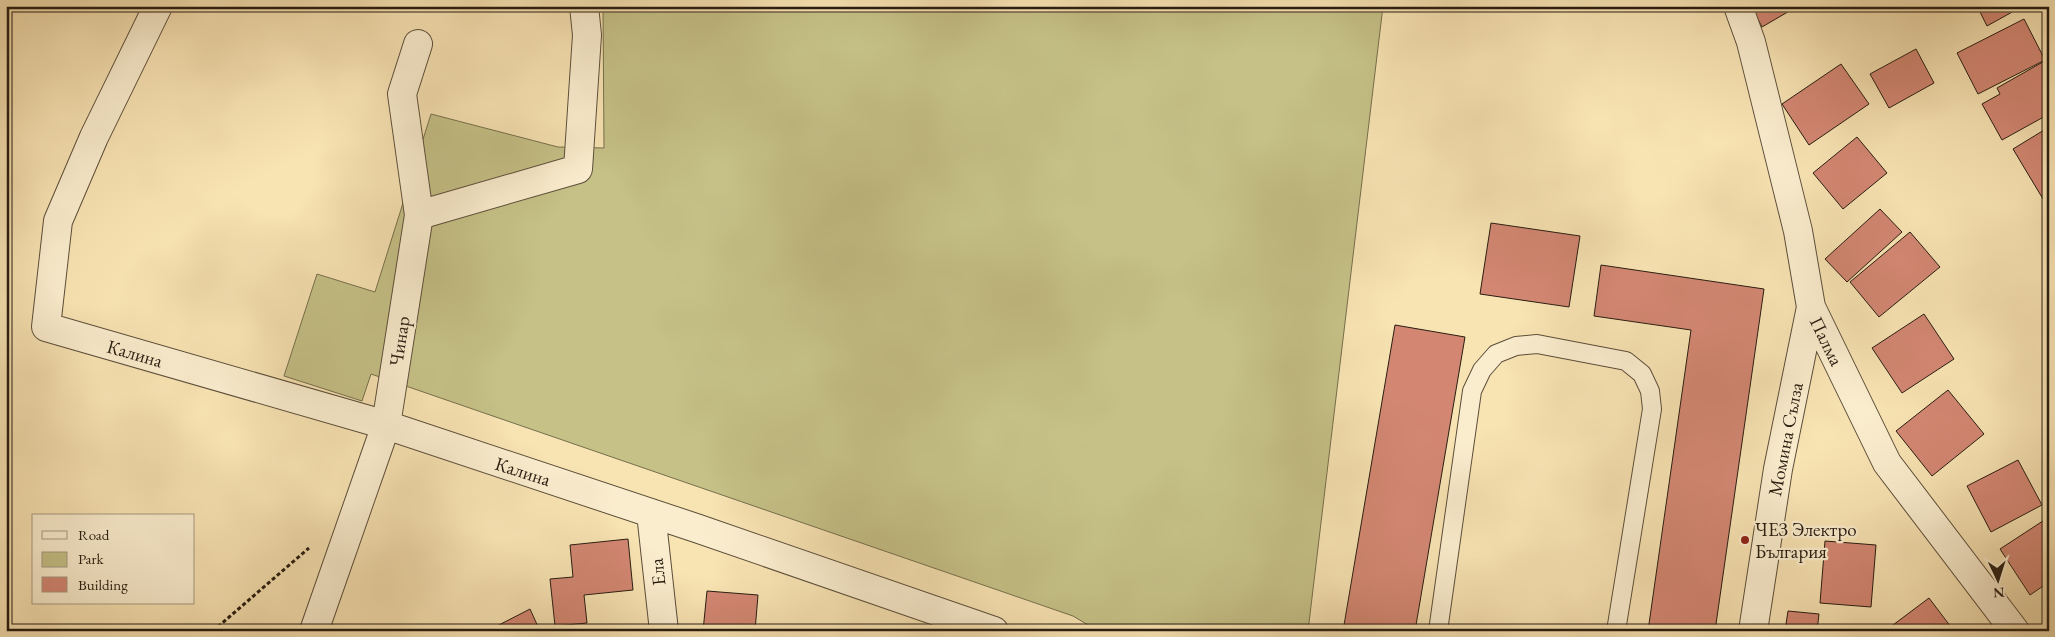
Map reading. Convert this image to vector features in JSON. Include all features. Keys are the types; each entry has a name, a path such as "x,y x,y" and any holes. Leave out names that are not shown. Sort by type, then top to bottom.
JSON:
{"street":[{"name":"Калина","path":"158,6 94,138 58,221 46,328 386,426 651,513 994,631"},
{"path":"419,216 578,169 587,35 584,6"},
{"name":"Палма","path":"1738,6 1751,42 1798,230 1810,307 1887,463 2015,631"},
{"name":"Чинар","path":"314,631 386,426 419,216 402,94 418,44"},
{"name":"Момина Сълза","path":"1753,631 1778,469 1810,307"},
{"name":"Ела","path":"651,513 664,631"}],"lane":[{"path":"1438,631 1472,391 1482,370 1496,354 1516,346 1537,344 1626,362 1642,374 1650,391 1652,409 1616,631"}],"path":[{"path":"213,631 315,543"}],"green space":[{"path":"603,6 1383,6 1308,631 1098,631 1073,616 371,374 362,401 284,376 317,274 375,292 431,114 558,147 604,148"}],"building":[{"path":"1751,6 1798,6 1762,27"},
{"path":"1977,6 2023,6 1987,26"},
{"path":"2024,19 2045,60 1978,94 1957,53"},
{"path":"1916,49 1934,83 1889,108 1870,74"},
{"path":"2048,59 2049,114 2002,140 1982,104 2000,94 1997,88"},
{"path":"1841,64 1869,104 1809,145 1782,104"},
{"path":"2049,127 2049,195 2043,199 2013,149"},
{"path":"1857,137 1887,173 1843,209 1813,173"},
{"path":"1880,209 1902,232 1847,282 1825,259"},
{"path":"1491,223 1580,236 1569,307 1480,294"},
{"path":"1910,232 1940,267 1879,317 1850,282"},
{"path":"1601,265 1764,289 1715,631 1648,631 1691,330 1594,316"},
{"path":"1924,314 1954,359 1902,393 1872,348"},
{"path":"1395,325 1465,337 1415,631 1343,631"},
{"path":"1948,390 1984,434 1932,476 1896,431"},
{"path":"2018,460 2042,505 1991,532 1967,486"},
{"path":"2049,517 2049,582 2030,595 2000,549"},
{"path":"628,539 633,590 584,595 587,623 555,626 550,579 573,577 570,545"},
{"path":"1825,541 1876,545 1871,607 1820,603"},
{"path":"707,591 758,595 755,631 703,631"},
{"path":"1929,598 1954,631 1885,631"},
{"path":"530,609 540,631 497,631 495,627"},
{"path":"1788,611 1819,614 1817,631 1785,631"}],"place":[{"name":"ЧЕЗ Электро България","path":"1745,540"}]}
